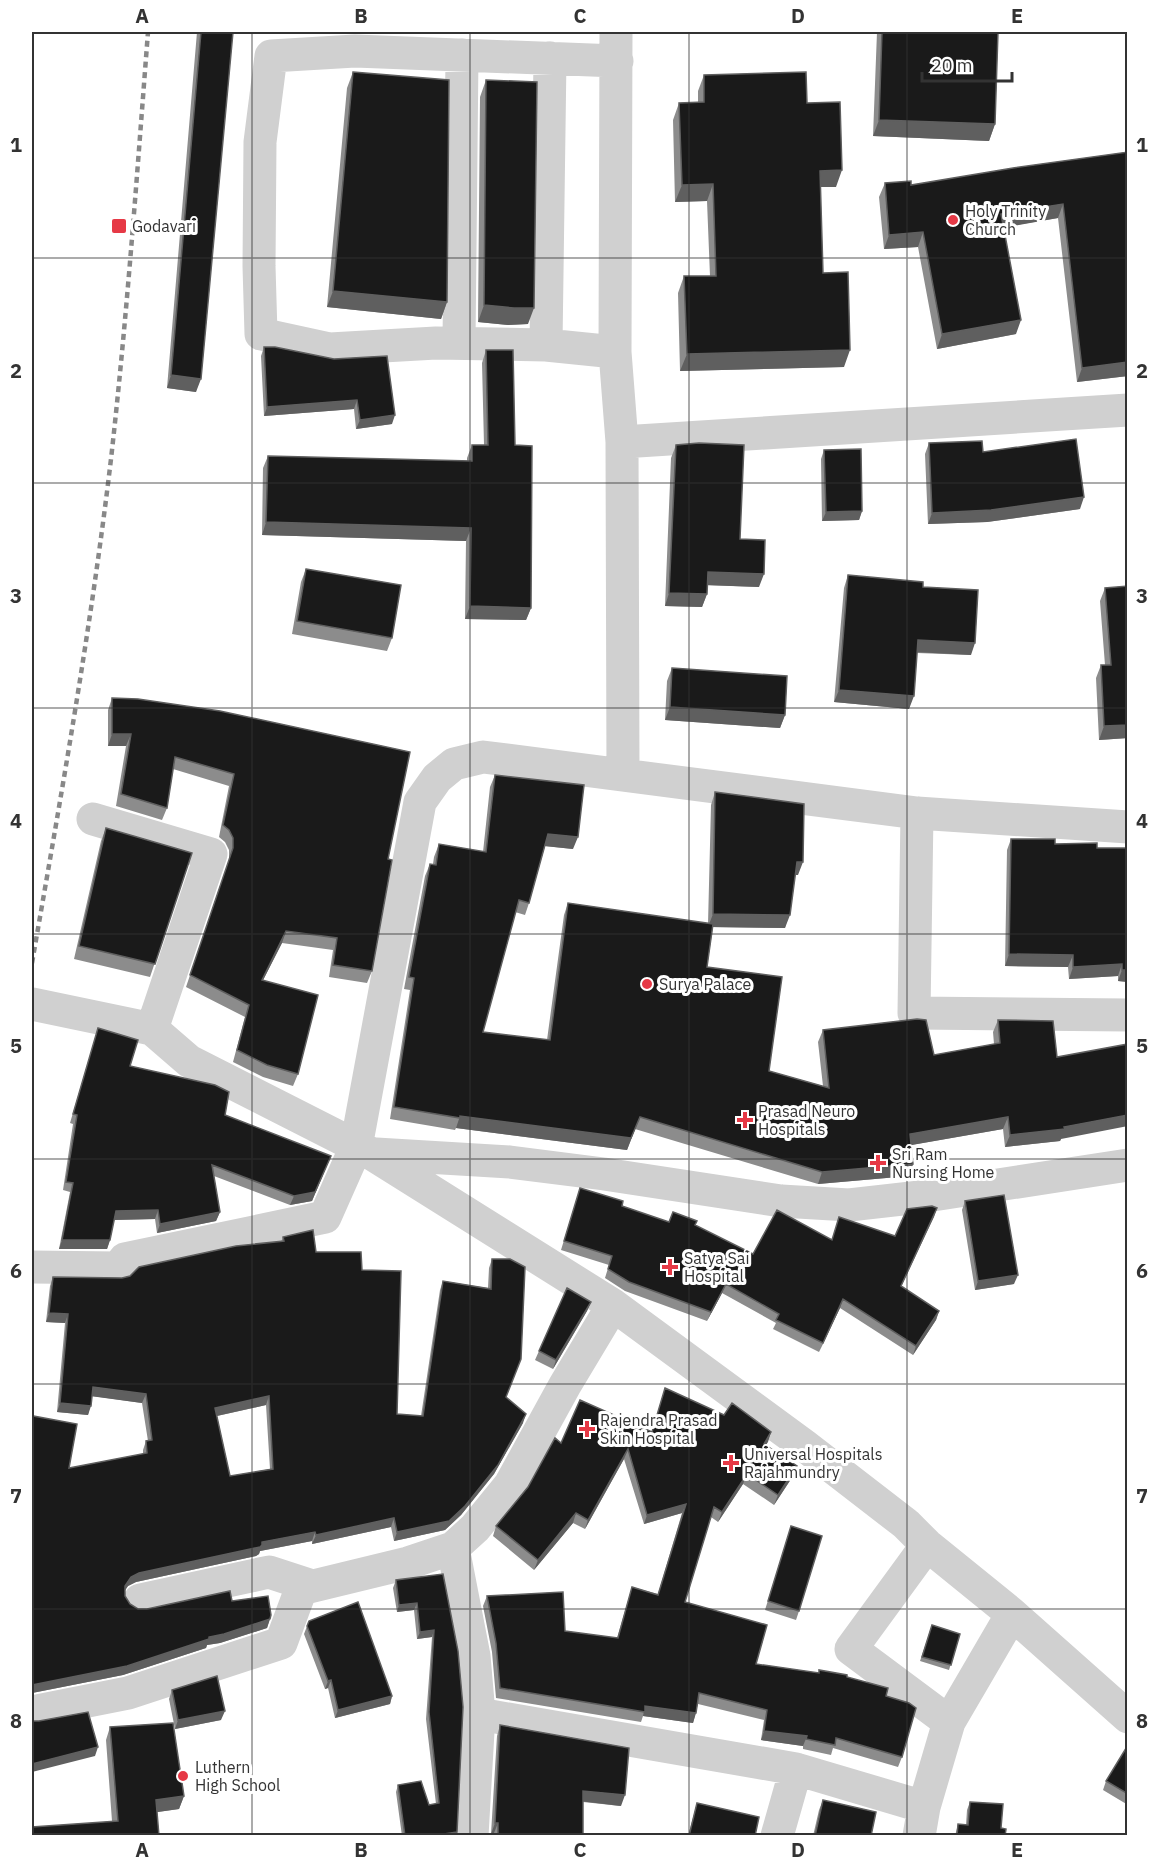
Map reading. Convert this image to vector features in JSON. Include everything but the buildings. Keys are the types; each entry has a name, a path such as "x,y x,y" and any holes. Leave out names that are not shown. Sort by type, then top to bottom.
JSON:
{"street":[{"path":"615,352 546,345 459,343 330,349 261,334 260,142 271,56 355,51 550,58 616,46 615,352 622,442 623,774"},
{"path":"459,343 462,55"},
{"path":"546,345 550,58"},
{"path":"622,442 1128,410"},
{"path":"32,1267 118,1268 125,1259 325,1217 364,1151 420,802 437,778 454,764 483,757 917,813 1128,827"},
{"path":"917,813 914,1013 1128,1015"},
{"path":"93,819 211,854 152,1029"},
{"path":"32,1004 152,1029 189,1060 364,1151 613,1305 805,1446 906,1524 927,1545 1012,1614 1128,1717"},
{"path":"364,1151 510,1162 781,1201 849,1205 920,1197 1128,1165"},
{"path":"32,1713 128,1693 281,1643 301,1589 408,1563 453,1548 475,1528 510,1485 565,1385 613,1305"},
{"path":"927,1545 851,1649 949,1722"},
{"path":"453,1548 474,1656 479,1714 472,1836"},
{"path":"140,1600 269,1572 312,1586"},
{"path":"479,1714 796,1770 921,1821 949,1722 1012,1614"},
{"path":"777,1836 796,1770"}],"railway":[{"path":"32,963 85,649 111,459 127,299 148,32"}],"place":[{"name":"Holy Trinity Church","path":"953,220"},
{"name":"Godavari","path":"119,226"},
{"name":"Surya Palace","path":"647,984"},
{"name":"Prasad Neuro Hospitals","path":"745,1120"},
{"name":"Sri Ram Nursing Home","path":"878,1163"},
{"name":"Satya Sai Hospital","path":"670,1267"},
{"name":"Rajendra Prasad Skin Hospital","path":"587,1429"},
{"name":"Universal Hospitals Rajahmundry","path":"731,1463"},
{"name":"Luthern High School","path":"183,1776"}]}
